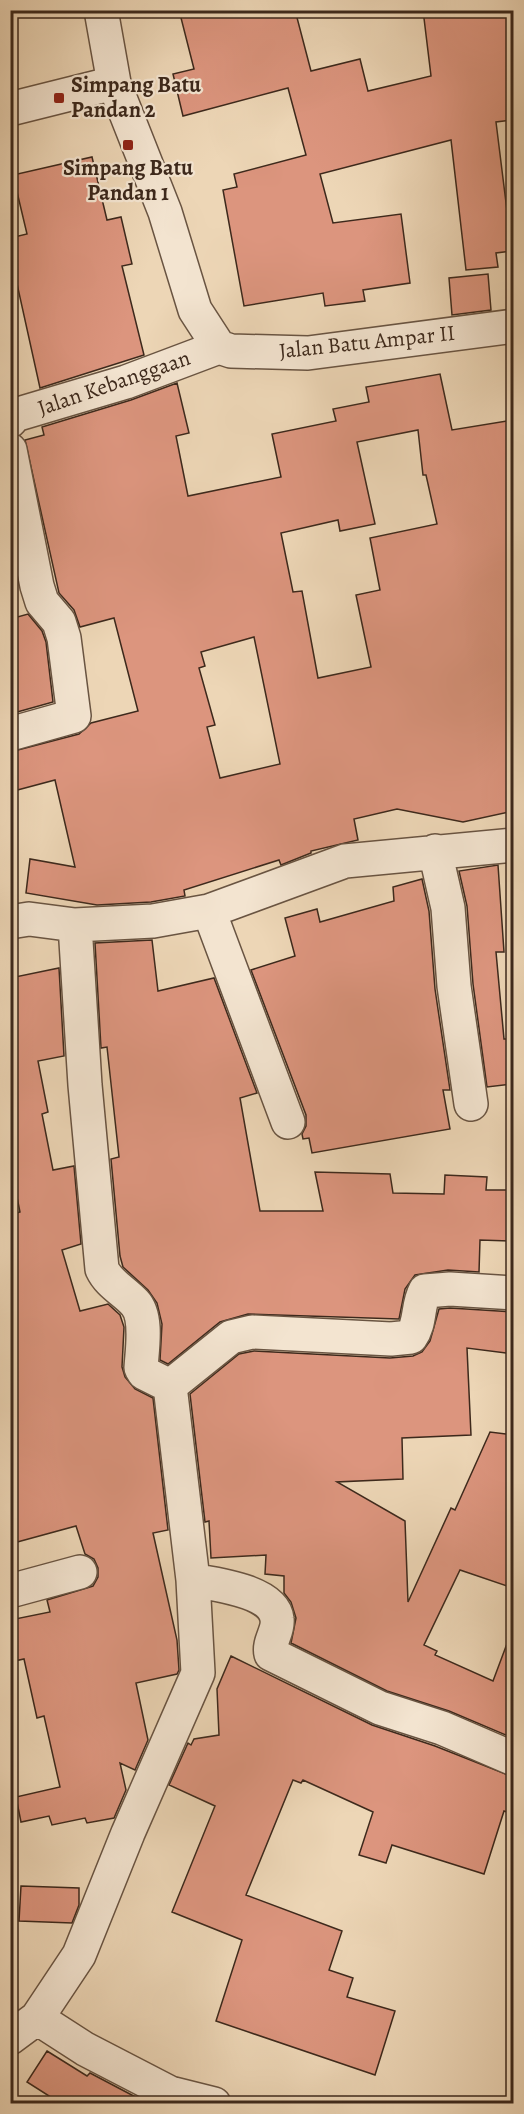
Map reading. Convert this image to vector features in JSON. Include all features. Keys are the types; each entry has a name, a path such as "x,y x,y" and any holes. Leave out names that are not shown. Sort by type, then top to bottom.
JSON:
{"street":[{"path":"101,10 114,83 165,212 195,310 219,347"},
{"path":"10,110 114,83"},
{"name":"Jalan Batu Ampar II","path":"219,347 231,351 308,352 513,326"},
{"name":"Jalan Kebanggaan","path":"10,420 15,415 126,382 219,347"},
{"path":"10,450 37,586 42,602 59,622 64,638 74,716 10,734"},
{"path":"10,922 29,919 75,925 153,921 209,911 345,861 513,845"},
{"path":"435,851 448,908 454,986 471,1104"},
{"path":"209,911 288,1122"},
{"path":"75,925 85,1085 102,1269 106,1278 137,1304 141,1313 141,1368 144,1373 170,1386"},
{"path":"170,1386 231,1337 252,1332 391,1339 411,1337 418,1328 421,1298 425,1291 450,1289 513,1293"},
{"path":"10,2038 37,2018 79,1955 128,1833 198,1673 193,1580 170,1386"},
{"path":"10,1591 80,1572"},
{"path":"193,1580 240,1589 260,1598 276,1612 278,1621 269,1648 271,1654 380,1708 442,1728 513,1759"},
{"path":"37,2018 85,2049 170,2093 214,2103"}],"building":[{"path":"179,10 295,10 311,71 360,59 368,91 431,76 423,10 513,10 513,120 496,122 512,251 496,253 498,267 466,270 451,140 320,174 333,223 401,214 410,283 363,290 365,301 325,306 323,293 244,306 223,190 237,187 234,174 306,155 288,88 183,116 173,74 194,69"},
{"path":"92,157 107,220 121,217 132,264 122,266 144,355 40,388 10,252 10,238 27,234 13,175"},
{"path":"488,274 491,310 452,315 449,278"},
{"path":"440,374 452,430 513,420 513,811 463,822 397,809 354,819 358,840 311,851 311,853 281,865 279,860 184,890 185,896 151,902 97,905 26,893 30,859 75,867 55,780 10,792 10,752 79,734 91,723 138,711 114,618 80,627 74,610 59,593 25,440 44,435 42,427 131,400 177,383 189,433 176,436 188,496 281,477 272,434 336,421 333,409 369,402 366,387","holes":["418,430 423,475 426,475 437,524 370,538 380,590 356,595 371,667 318,678 302,591 293,592 281,533 338,520 340,531 375,524 357,442","254,637 280,764 220,778 207,727 215,725 199,668 205,666 201,652"]},
{"path":"28,614 42,631 46,642 53,702 10,714 10,619"},
{"path":"498,865 504,952 496,952 504,1039 513,1039 513,1084 487,1087 473,984 467,906 459,871"},
{"path":"422,879 429,911 435,989 450,1090 443,1090 450,1129 312,1153 309,1138 303,1139 302,1134 306,1126 306,1115 251,970 295,956 285,918 317,909 320,922 394,901 393,887"},
{"path":"152,940 158,991 214,978 257,1093 240,1098 260,1211 323,1211 315,1172 390,1174 393,1193 444,1194 445,1175 487,1177 486,1190 513,1190 513,1241 480,1240 479,1272 448,1270 415,1275 405,1289 399,1319 248,1314 220,1322 168,1364 160,1360 162,1324 157,1303 148,1290 123,1267 120,1256 111,1159 119,1157 107,1047 101,1048 95,943"},
{"path":"59,968 64,1056 38,1061 48,1112 42,1114 53,1170 74,1166 81,1244 62,1250 80,1311 108,1304 120,1315 124,1327 122,1367 125,1377 135,1389 153,1398 168,1530 153,1533 177,1640 179,1670 177,1674 136,1683 148,1740 135,1770 120,1763 126,1790 114,1818 87,1823 85,1818 52,1825 49,1816 21,1822 16,1797 60,1787 44,1716 37,1718 24,1659 10,1662 10,1620 50,1612 47,1600 93,1586 98,1577 98,1568 94,1559 85,1554 76,1526 10,1544 10,1215 20,1212 10,1163 10,978"},
{"path":"439,1309 513,1312 513,1354 467,1348 471,1435 402,1438 403,1479 337,1482 405,1521 408,1602 451,1508 455,1510 490,1432 513,1435 513,1588 460,1570 424,1645 437,1651 435,1655 493,1681 511,1633 513,1634 513,1738 449,1711 387,1691 291,1643 296,1618 291,1602 284,1593 284,1576 265,1574 266,1555 211,1558 209,1521 205,1522 190,1394 239,1354 254,1351 390,1358 413,1356 422,1352 430,1341"},
{"path":"231,1656 372,1725 435,1746 513,1777 513,1814 504,1811 484,1874 392,1845 386,1863 359,1855 373,1812 303,1780 301,1783 293,1780 246,1895 342,1931 329,1970 353,1978 347,1997 395,2011 375,2075 216,2021 242,1940 172,1912 215,1806 169,1785 188,1743 191,1745 194,1739 219,1735 217,1689"},
{"path":"21,1886 79,1888 79,1905 72,1923 19,1921"},
{"path":"47,2051 87,2076 90,2073 147,2103 60,2103 27,2082"}],"place":[{"name":"Simpang Batu Pandan 2","path":"59,98"},
{"name":"Simpang Batu Pandan 1","path":"128,145"}]}
